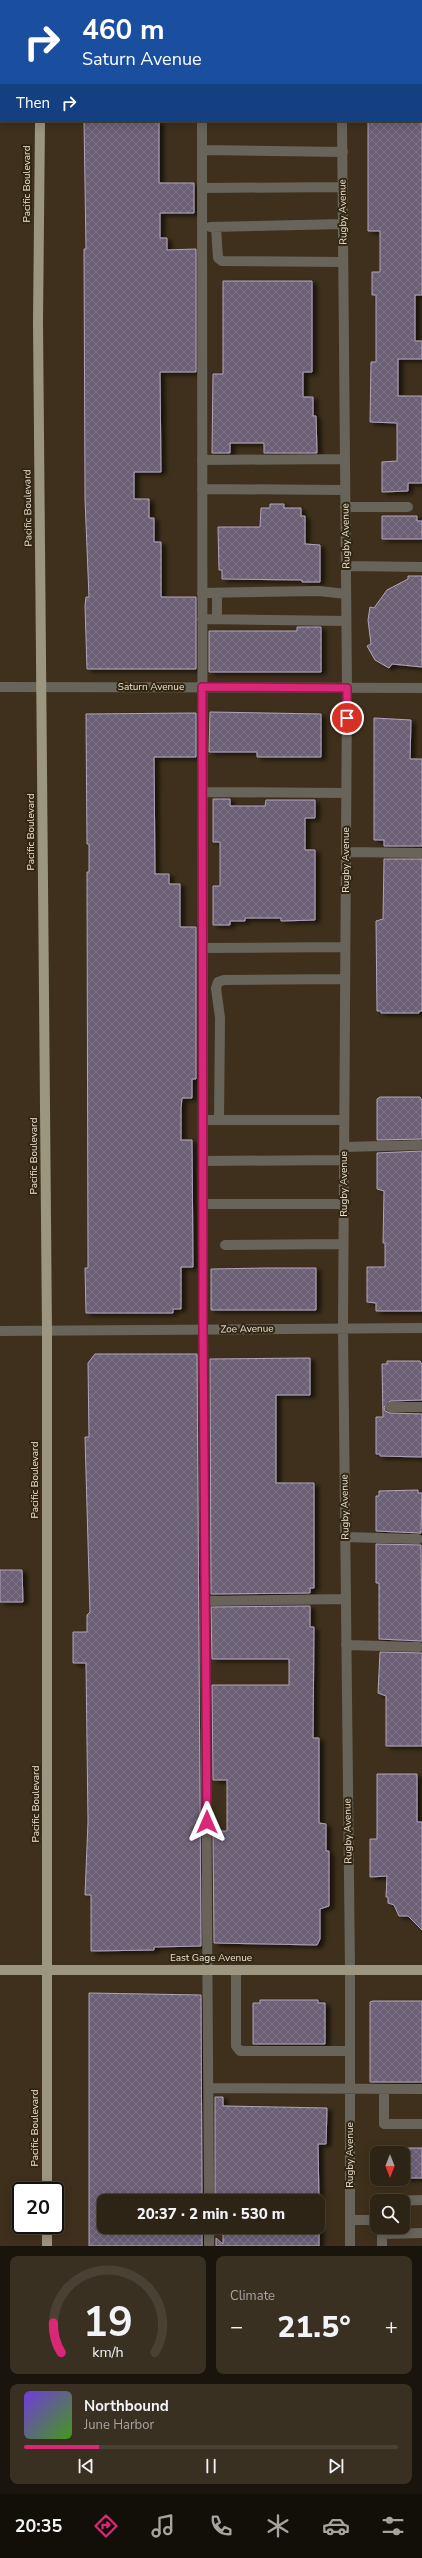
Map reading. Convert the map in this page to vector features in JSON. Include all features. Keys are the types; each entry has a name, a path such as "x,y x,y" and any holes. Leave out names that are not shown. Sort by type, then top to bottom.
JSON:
{"main road":[{"name":"Pacific Boulevard","path":"40,122 38,322 47,1331 47,2182"},
{"name":"East Gage Avenue","path":"0,1970 422,1970"},
{"path":"47,2234 47,2246"}],"street":[{"path":"202,122 203,1330 209,1970 209,2194"},
{"name":"Rugby Avenue","path":"342,122 347,688 343,1328 350,1970 350,2246"},
{"path":"202,150 342,152"},
{"path":"202,188 343,187"},
{"path":"202,227 343,224"},
{"path":"216,227 218,258 222,261 343,262"},
{"path":"202,460 345,458"},
{"path":"202,489 345,490"},
{"path":"345,507 408,507"},
{"path":"346,566 422,567"},
{"path":"202,593 319,590 346,594"},
{"path":"217,593 217,619"},
{"path":"202,619 346,621"},
{"name":"Saturn Avenue","path":"0,687 422,688"},
{"path":"202,792 346,793"},
{"path":"346,852 422,852"},
{"path":"202,948 345,947"},
{"path":"219,1120 220,1018 216,988 218,982 224,980 345,979"},
{"path":"203,1120 344,1120"},
{"path":"344,1147 420,1145"},
{"path":"203,1161 344,1160"},
{"path":"203,1204 343,1204"},
{"path":"225,1244 343,1244"},
{"name":"Zoe Avenue","path":"0,1331 422,1328"},
{"path":"390,1407 422,1407"},
{"path":"345,1537 418,1539"},
{"path":"206,1601 346,1599"},
{"path":"346,1645 419,1647"},
{"path":"236,1970 236,2046 240,2051 350,2051"},
{"path":"208,2088 422,2089"},
{"path":"384,2089 384,2124 422,2124"},
{"path":"410,2200 422,2200"},
{"path":"350,2220 370,2220"},
{"path":"410,2232 422,2233"},
{"path":"209,2234 209,2246"},
{"path":"382,2234 382,2246"}],"building":[{"path":"84,122 159,122 159,183 194,183 194,213 160,213 160,238 167,238 167,250 196,249 196,372 160,372 161,472 134,472 134,499 149,499 149,518 154,518 154,542 161,542 161,597 196,597 196,669 87,669 85,606 86,597 89,597 85,499 84,249 86,249"},
{"path":"368,122 422,122 422,295 415,295 415,341 422,341 422,359 398,359 398,396 422,396 422,483 408,483 408,491 382,492 382,462 397,461 397,423 370,422 371,362 376,362 376,295 372,295 372,272 380,272 380,231 368,231"},
{"path":"223,281 312,281 312,372 303,372 303,397 313,397 313,416 316,416 317,453 264,453 264,443 230,443 230,453 212,453 213,374 223,374"},
{"path":"270,504 284,504 284,508 301,508 301,516 305,516 305,544 320,545 320,582 302,582 302,580 222,579 222,570 219,570 218,527 260,527 261,508 270,508"},
{"path":"382,516 417,516 417,521 422,521 422,539 382,539"},
{"path":"408,576 422,576 422,667 392,664 389,668 375,660 367,646 371,644 368,620 370,607 374,608 387,590 408,579"},
{"path":"297,627 321,627 321,672 209,672 209,631 297,631"},
{"path":"210,712 321,714 321,757 257,757 257,752 209,752"},
{"path":"196,713 196,757 154,757 155,874 169,874 169,884 180,884 180,927 196,927 196,1079 192,1079 192,1098 182,1098 181,1108 181,1140 192,1140 193,1267 181,1267 181,1309 173,1309 173,1313 86,1313 85,1268 88,1268 87,872 89,872 89,844 87,844 86,714"},
{"path":"374,718 411,720 410,759 422,759 422,846 384,846 384,840 374,840"},
{"path":"213,799 230,799 230,806 265,806 266,800 315,800 315,818 305,818 305,850 315,850 315,920 281,921 281,918 245,918 245,921 230,921 230,925 213,925 213,886 220,886 220,842 213,842"},
{"path":"384,859 422,859 422,1011 419,1011 419,1013 381,1013 381,1011 377,1011 376,921 383,919"},
{"path":"380,1097 420,1097 422,1100 422,1139 377,1140 377,1099"},
{"path":"422,1151 422,1311 376,1311 376,1303 367,1302 367,1267 385,1267 385,1243 383,1243 384,1191 377,1189 377,1153"},
{"path":"316,1268 316,1310 211,1310 211,1269"},
{"path":"95,1354 197,1354 201,1946 154,1947 154,1950 91,1951 91,1895 85,1895 88,1822 86,1663 73,1663 73,1632 87,1632 87,1615 90,1612 85,1437 89,1437 88,1363"},
{"path":"310,1358 310,1395 276,1395 276,1483 314,1483 314,1588 310,1588 310,1593 211,1594 210,1359"},
{"path":"387,1361 420,1361 422,1364 422,1400 390,1401 384,1407 385,1411 390,1413 422,1414 422,1457 380,1456 380,1454 376,1454 376,1417 383,1417 382,1364 387,1364"},
{"path":"418,1490 418,1493 422,1493 421,1533 376,1531 376,1496 379,1496 379,1491"},
{"path":"376,1544 421,1545 422,1641 379,1639 379,1583 376,1583"},
{"path":"0,1570 22,1570 23,1602 0,1602"},
{"path":"310,1606 310,1627 314,1627 313,1738 319,1738 319,1823 326,1824 326,1851 329,1851 329,1906 320,1909 320,1939 317,1945 214,1943 213,1831 227,1831 227,1780 213,1780 212,1685 289,1685 289,1659 212,1659 211,1607"},
{"path":"380,1652 422,1653 422,1746 386,1746 386,1696 378,1693"},
{"path":"377,1774 417,1774 417,1822 422,1822 422,1930 408,1916 399,1916 394,1905 388,1903 388,1897 386,1897 387,1876 370,1877 370,1839 377,1839"},
{"path":"89,1993 201,1995 202,2194 97,2194 97,2234 202,2234 202,2246 89,2246"},
{"path":"260,2000 318,2000 318,2003 325,2003 325,2044 253,2044 253,2003 260,2003"},
{"path":"422,2001 422,2082 370,2082 370,2002"},
{"path":"215,2097 223,2097 223,2106 327,2108 326,2144 318,2144 319,2194 215,2194"},
{"path":"410,2148 422,2148 422,2178 410,2178"},
{"path":"223,2234 319,2234 319,2246 216,2246 216,2238 223,2244"}],"route":[{"path":"207,1822 203,1330 202,687 347,688 347,718"}]}
